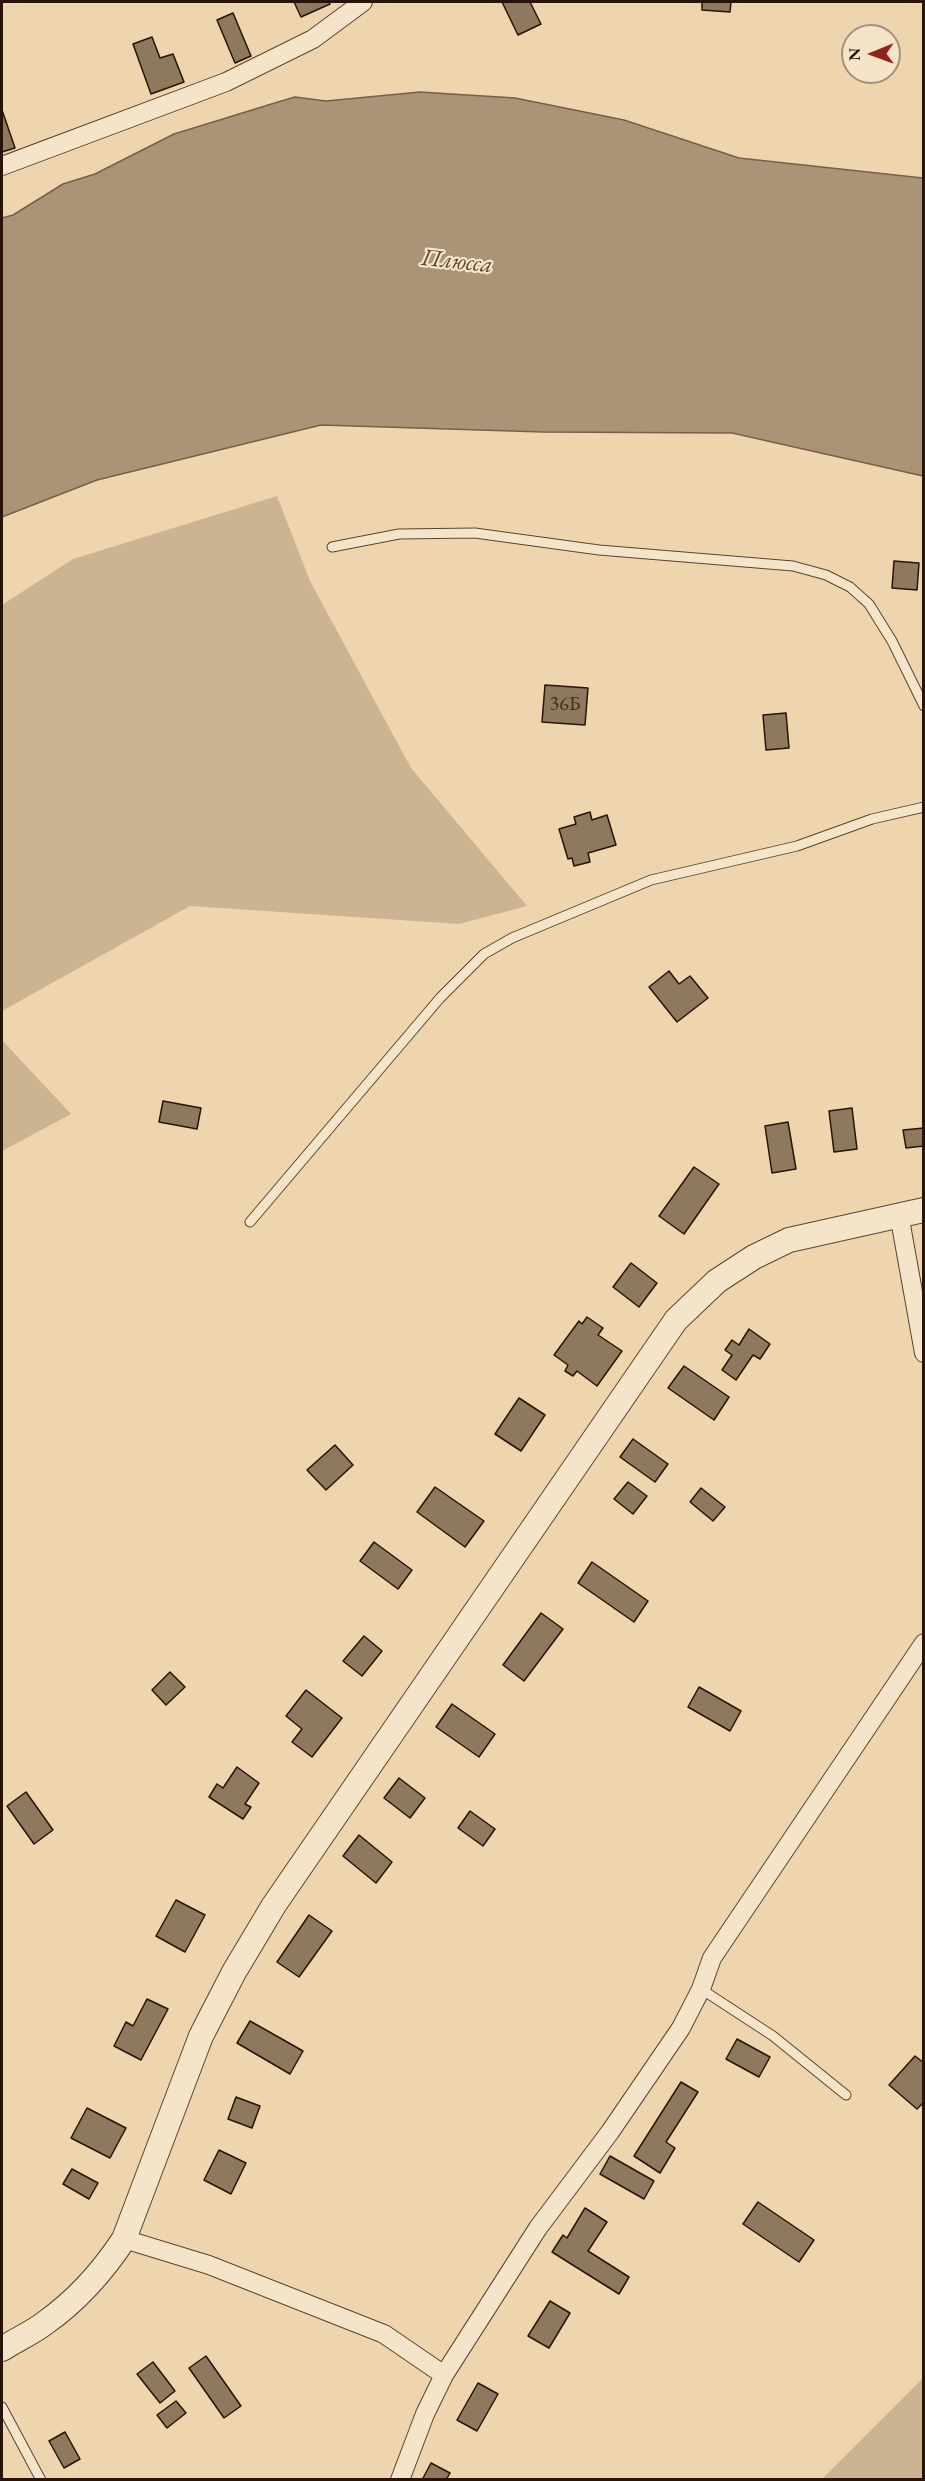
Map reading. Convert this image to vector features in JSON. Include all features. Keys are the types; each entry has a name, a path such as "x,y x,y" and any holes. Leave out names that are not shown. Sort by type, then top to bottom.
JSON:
{"street":[{"path":"2,166 226,82 313,39 363,2"},
{"path":"2,2349 45,2323 77,2295 108,2263 124,2239 201,2036 245,1953 287,1886 676,1320 717,1281 754,1257 789,1240 924,1210"},
{"path":"899,1214 924,1353"},
{"path":"400,2480 425,2414 444,2375 538,2228 610,2132 681,2028 701,1989 712,1958 924,1643"},
{"path":"124,2239 209,2265 384,2334 444,2375"}],"lane":[{"path":"332,547 399,534 475,533 599,550 794,566 826,575 850,586 869,604 892,641 924,706"},
{"path":"250,1222 440,998 484,954 512,938 651,880 797,846 872,819 924,807"},
{"path":"701,1989 773,2036 846,2095"},
{"path":"2,2407 41,2480"}],"shaded area":[{"path":"277,496 310,581 411,768 527,906 459,924 190,906 2,1011 2,605 73,559"},
{"path":"2,1040 71,1114 2,1151"},
{"path":"923,2378 923,2479 822,2479"}],"water":[{"name":"Плюсса","path":"420,92 515,98 624,120 739,158 923,178 923,476 732,433 543,432 321,425 97,480 2,517 2,218 13,215 63,184 95,174 174,134 278,102 295,97 326,101"}],"building":[{"path":"294,2 329,2 330,4 301,17"},
{"path":"502,2 530,2 541,24 518,35"},
{"path":"702,2 731,2 730,12 702,10"},
{"path":"233,13 251,56 235,63 217,20"},
{"path":"152,37 160,58 173,54 184,82 151,94 133,44"},
{"path":"2,110 15,148 2,152"},
{"path":"894,561 919,563 917,590 892,588"},
{"path":"545,685 588,688 585,725 542,722"},
{"path":"786,713 789,748 766,750 763,715"},
{"path":"590,812 592,820 607,815 616,845 588,853 590,862 574,866 572,858 568,859 559,829 576,824 574,817"},
{"path":"669,971 679,984 690,976 708,998 677,1022 649,987"},
{"path":"163,1101 201,1108 197,1129 159,1122"},
{"path":"852,1108 857,1149 834,1152 829,1111"},
{"path":"788,1122 796,1169 772,1173 765,1126"},
{"path":"924,1128 924,1146 906,1148 903,1130"},
{"path":"694,1167 719,1184 684,1234 659,1216"},
{"path":"631,1263 657,1283 639,1307 613,1287"},
{"path":"587,1317 603,1328 598,1335 622,1351 597,1386 577,1371 573,1376 565,1371 568,1365 554,1355 579,1321 582,1324"},
{"path":"749,1329 770,1344 760,1359 753,1355 736,1380 722,1370 732,1355 725,1350 732,1340 739,1345"},
{"path":"684,1366 729,1397 714,1420 668,1388"},
{"path":"519,1398 545,1415 521,1451 495,1434"},
{"path":"633,1439 668,1464 655,1482 620,1457"},
{"path":"335,1445 353,1465 326,1490 307,1470"},
{"path":"628,1482 647,1496 633,1514 614,1499"},
{"path":"435,1487 484,1521 465,1547 417,1512"},
{"path":"701,1488 725,1507 713,1521 690,1502"},
{"path":"374,1542 412,1570 398,1589 360,1561"},
{"path":"592,1562 648,1601 634,1622 578,1583"},
{"path":"541,1613 563,1629 524,1681 503,1665"},
{"path":"364,1636 382,1651 362,1676 343,1661"},
{"path":"170,1672 185,1687 166,1705 152,1690"},
{"path":"699,1687 741,1711 730,1731 688,1707"},
{"path":"306,1690 342,1718 312,1757 292,1742 302,1729 286,1716"},
{"path":"452,1704 495,1734 479,1757 436,1727"},
{"path":"237,1767 259,1783 245,1804 251,1807 243,1819 209,1797 217,1784 223,1788"},
{"path":"399,1778 425,1798 410,1818 384,1798"},
{"path":"26,1792 53,1830 34,1844 7,1806"},
{"path":"470,1811 495,1829 483,1846 458,1828"},
{"path":"359,1835 392,1862 376,1883 343,1856"},
{"path":"176,1900 205,1915 185,1952 156,1936"},
{"path":"309,1915 332,1931 299,1977 277,1962"},
{"path":"147,1999 168,2009 141,2060 114,2046 126,2022 133,2026"},
{"path":"250,2021 303,2051 290,2074 237,2043"},
{"path":"737,2039 770,2057 759,2077 726,2059"},
{"path":"915,2056 924,2063 924,2102 917,2109 889,2085"},
{"path":"681,2082 698,2092 666,2142 675,2148 660,2173 634,2156"},
{"path":"236,2097 260,2106 252,2128 228,2119"},
{"path":"87,2108 126,2128 110,2158 71,2138"},
{"path":"219,2150 246,2163 231,2194 204,2180"},
{"path":"610,2156 654,2181 644,2199 600,2174"},
{"path":"72,2169 98,2183 89,2199 63,2184"},
{"path":"758,2202 814,2240 799,2262 743,2224"},
{"path":"585,2208 607,2222 588,2251 629,2277 619,2294 552,2252 563,2235 567,2238"},
{"path":"550,2301 570,2313 549,2348 528,2336"},
{"path":"206,2356 241,2406 224,2418 189,2368"},
{"path":"153,2362 175,2391 160,2403 137,2374"},
{"path":"478,2383 498,2394 477,2431 457,2420"},
{"path":"176,2401 186,2413 167,2428 157,2415"},
{"path":"65,2432 80,2459 64,2468 49,2441"},
{"path":"431,2463 450,2473 446,2480 422,2480"}]}
